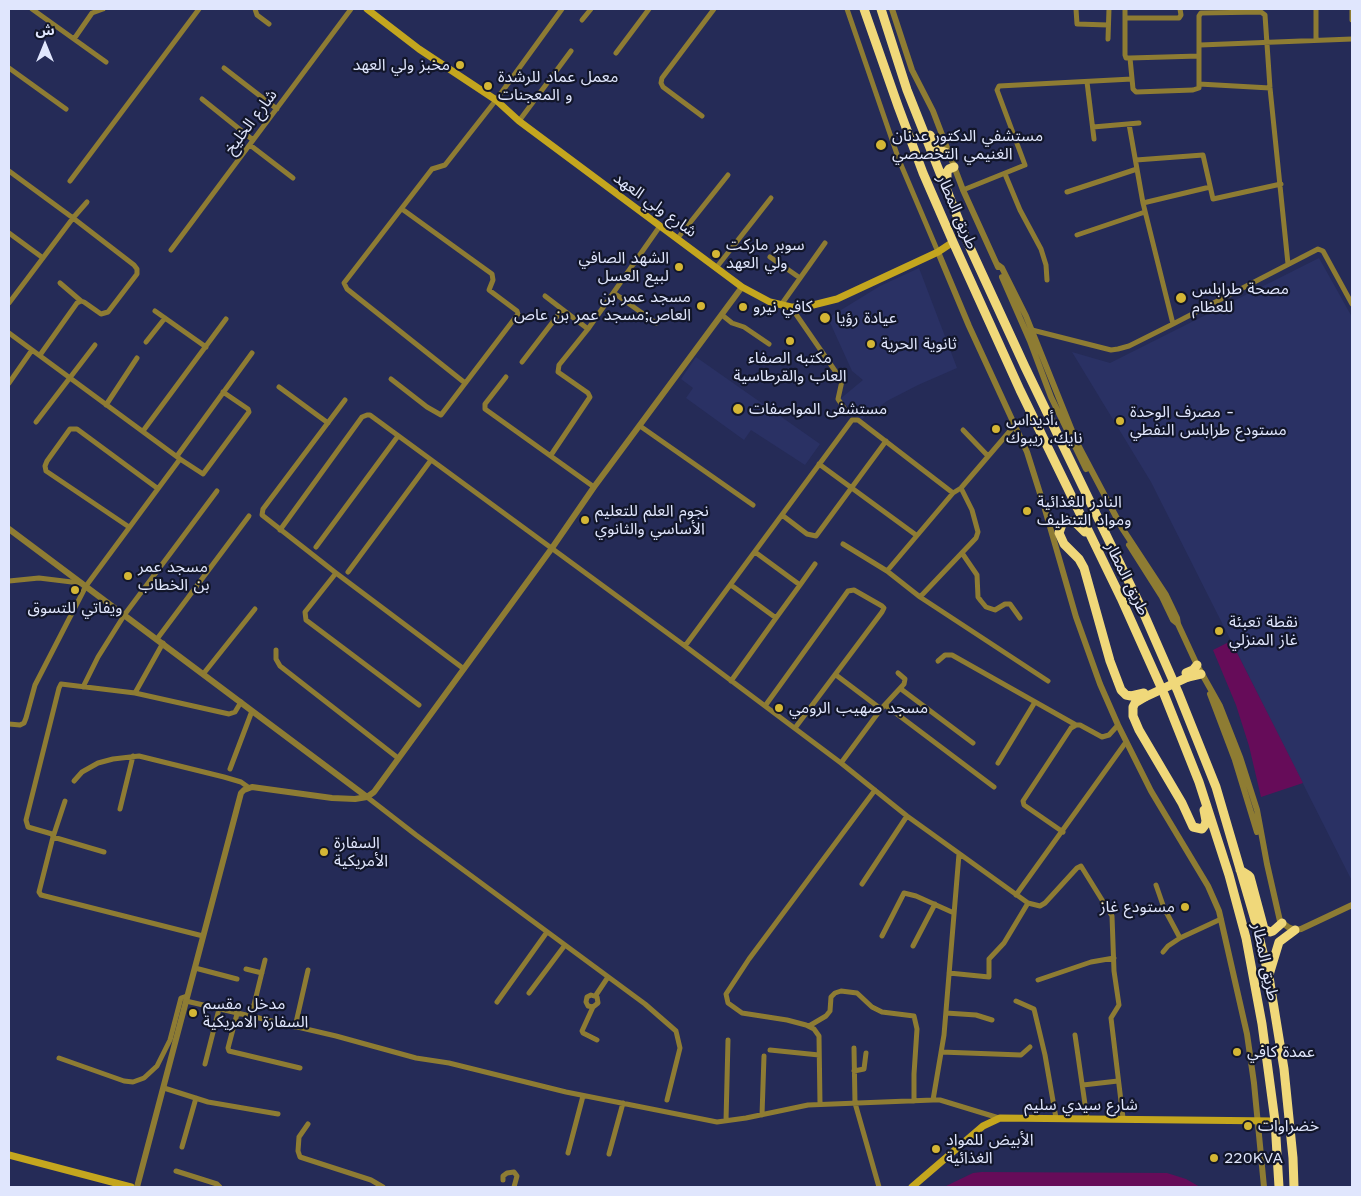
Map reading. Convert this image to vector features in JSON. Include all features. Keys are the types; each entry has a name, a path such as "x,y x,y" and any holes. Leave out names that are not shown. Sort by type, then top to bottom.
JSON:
{"highway":[{"name":"طريق المطار","path":"864,9 904,122 953,242 1020,390 1121,598 1199,782 1230,874 1246,938 1262,1024 1275,1120 1279,1187"},
{"name":"طريق المطار","path":"881,9 913,105 967,241 1140,605 1178,692 1216,787 1255,920 1269,977 1284,1069 1294,1187"},
{"path":"913,105 937,148 944,153 950,154"},
{"path":"951,200 946,174 949,169 954,167"},
{"path":"1092,540 1076,523 1067,521 1059,529 1060,545 1079,559 1084,568 1110,661 1121,690 1126,695 1145,695"},
{"path":"1180,734 1206,816 1202,829 1193,827 1182,803 1165,776 1132,713 1134,705 1145,695 1187,675 1197,665"},
{"path":"1187,675 1201,674"},
{"path":"1240,870 1250,878 1264,928 1270,932 1282,923"},
{"path":"1269,977 1272,960 1280,942 1295,930"}],"main road":[{"name":"شارع ولي العهد","path":"368,9 419,49 496,100 519,121 742,288 770,302 792,307 817,305 837,299 938,252 953,242"},
{"name":"شارع سيدي سليم","path":"912,1187 983,1126 1000,1118 1275,1120"},
{"path":"9,1155 121,1186 131,1187"}],"street":[{"path":"32,9 106,62"},
{"path":"74,39 92,13 103,9"},
{"path":"70,181 199,9"},
{"path":"255,9 256,15 269,24"},
{"name":"شارع الخليخ","path":"171,250 351,9"},
{"path":"465,383 344,286 344,283 432,170 445,166 562,9"},
{"path":"582,20 590,9"},
{"path":"616,53 649,9"},
{"path":"702,116 663,87 661,83 662,78 714,9"},
{"path":"847,9 899,160 969,326 1027,452 1060,545 1083,640 1118,725 1151,791 1208,886 1220,911 1247,1034 1254,1083 1264,1187"},
{"path":"892,9 912,70 933,111 963,190 998,264 1002,268 1077,443 1121,528 1166,595 1201,674 1207,682 1214,707 1235,760 1267,864 1278,914 1282,923 1295,930 1309,926 1352,904"},
{"path":"1076,9 1077,24 1108,25"},
{"path":"1108,9 1108,39"},
{"path":"1125,9 1126,58 1199,56"},
{"path":"1125,18 1179,18 1181,15 1180,9"},
{"path":"1316,9 1316,40"},
{"path":"1352,9 1352,20"},
{"path":"1130,58 1133,89 1136,92 1196,90 1199,88 1199,16 1202,12 1263,13 1266,17 1270,88 1288,264"},
{"path":"1200,45 1352,39"},
{"path":"519,121 570,51"},
{"path":"9,68 66,109"},
{"path":"224,68 277,109"},
{"path":"963,190 1023,167 1025,162 997,88 999,86 1132,79"},
{"path":"1087,82 1094,139"},
{"path":"1199,84 1270,88"},
{"path":"202,100 293,178"},
{"path":"1093,127 1140,123"},
{"path":"1129,124 1143,203 1173,324"},
{"path":"1136,160 1203,155 1213,199 1281,184"},
{"path":"1067,192 1137,169"},
{"path":"9,171 74,218 134,265 137,271 108,312 101,314 81,301 60,283"},
{"path":"1005,174 1020,210 1041,249 1046,265 1047,280"},
{"path":"677,239 728,176"},
{"path":"1143,203 1210,187"},
{"path":"716,268 771,198"},
{"path":"9,303 87,202"},
{"path":"391,379 440,415 518,314 517,311 489,290 493,280 492,274 402,209"},
{"path":"1077,235 1145,212"},
{"path":"551,456 590,397 588,393 558,372 558,369 660,226"},
{"path":"9,233 43,258"},
{"path":"781,305 825,243"},
{"path":"1030,332 1111,350 1129,346 1320,249 1323,251 1352,304"},
{"path":"770,257 800,278"},
{"path":"138,1187 241,793 248,788 256,787 345,799 368,797 374,792 552,548 594,487 742,288"},
{"path":"614,293 656,323"},
{"path":"545,296 588,329"},
{"path":"40,355 77,303 81,301"},
{"path":"792,307 842,381 838,399 844,408"},
{"path":"522,362 562,310"},
{"path":"155,311 206,347"},
{"path":"722,315 732,323 744,327 769,344"},
{"path":"146,342 165,318"},
{"path":"143,431 226,319"},
{"path":"9,333 204,474 249,412 248,409 223,392"},
{"path":"36,422 71,379 95,344"},
{"path":"9,383 32,350"},
{"path":"9,726 20,725 26,718 35,685 84,585 157,488 252,353"},
{"path":"106,404 137,358"},
{"path":"506,377 485,404 485,409 594,487"},
{"path":"278,387 328,422"},
{"path":"345,400 262,510 263,517 464,669"},
{"path":"280,530 363,416 370,415 796,728 907,816 1028,903 1040,906 1045,903 1076,868 1081,866 1111,913 1119,1005 1111,1018 1123,1118"},
{"path":"685,646 852,420 858,420 953,493"},
{"path":"887,571 916,535 1015,425"},
{"path":"640,426 753,505"},
{"path":"128,527 46,471 44,466 70,429 77,429 157,488"},
{"path":"963,430 988,456"},
{"path":"316,547 398,436"},
{"path":"782,515 807,534 816,536 886,441"},
{"path":"348,572 430,460"},
{"path":"819,464 916,535"},
{"path":"920,597 976,538 978,532 972,510 960,488"},
{"path":"83,687 98,657 125,614 217,491"},
{"path":"135,693 160,641 249,516"},
{"path":"9,529 368,797 416,836 645,1004 676,1031 680,1048 666,1100"},
{"path":"843,544 887,571 920,597 1048,680"},
{"path":"755,552 800,585"},
{"path":"962,553 977,575 978,597 986,607 995,610 1005,604 1010,604 1020,618"},
{"path":"731,681 815,564"},
{"path":"336,573 305,612 304,617 419,705"},
{"path":"9,581 39,578 84,585"},
{"path":"731,585 776,618"},
{"path":"765,706 846,593 854,590 884,608 796,728"},
{"path":"204,674 255,609"},
{"path":"276,650 276,659 280,666 398,758"},
{"path":"938,661 945,655 952,655 1102,738 1109,735 1118,725"},
{"path":"841,763 883,707 901,689 905,680 898,672"},
{"path":"836,675 994,786"},
{"path":"104,852 28,827 26,820 60,686 135,693 229,714 235,712 241,702"},
{"path":"901,689 973,743"},
{"path":"998,763 1035,702"},
{"path":"230,769 252,711"},
{"path":"1062,832 1024,805 1023,801 1071,728 1076,725"},
{"path":"1016,895 1126,742"},
{"path":"74,781 82,772 98,763 133,756 224,777 241,782 248,788"},
{"path":"120,809 133,756"},
{"path":"820,1104 819,1036 814,1029 809,1026 765,1016 742,1013 728,1003 726,994 875,790"},
{"path":"65,801 39,892 41,896 203,936"},
{"path":"862,884 907,816"},
{"path":"933,1100 942,1052 959,854"},
{"path":"1156,885 1164,908 1180,938"},
{"path":"882,936 904,893 916,896 954,913"},
{"path":"949,973 989,976 989,959 1004,943 1028,903"},
{"path":"913,946 935,904"},
{"path":"1163,952 1180,938 1222,919"},
{"path":"497,1002 547,932"},
{"path":"529,993 565,945"},
{"path":"1038,980 1091,962 1114,958"},
{"path":"251,1017 265,960"},
{"path":"195,968 236,979"},
{"path":"246,969 262,973"},
{"path":"295,1027 308,970"},
{"path":"597,1040 582,1031 598,1001 596,996 608,977"},
{"path":"809,1026 826,1016 830,1011 833,995 841,991 857,993 882,1012 914,1016 917,1029 914,1101"},
{"path":"593,1008 587,1005 586,1000 590,995 596,996"},
{"path":"59,1058 124,1081 133,1082 144,1078 157,1066 170,1040 181,998 187,998 237,1014 416,1058 449,1063 583,1096 707,1120 726,1121 820,1104 933,1100 940,1100 1000,1118"},
{"path":"1016,1000 1034,1009 1045,1054 1056,1118"},
{"path":"205,1064 219,1009"},
{"path":"946,1013 976,1015 992,1020"},
{"path":"237,1014 228,1048 229,1051 300,1068"},
{"path":"1075,1034 1087,1118"},
{"path":"726,1121 728,1040"},
{"path":"942,1052 1021,1055 1030,1047"},
{"path":"854,1048 855,1103 879,1187"},
{"path":"770,1050 819,1055"},
{"path":"854,1071 864,1069 866,1053"},
{"path":"762,1115 764,1056"},
{"path":"1083,1084 1118,1081"},
{"path":"164,1088 208,1102 278,1114"},
{"path":"568,1153 583,1096"},
{"path":"182,1148 196,1098"},
{"path":"610,1154 623,1103"},
{"path":"308,1124 299,1137 298,1151 300,1157 370,1180 383,1187"},
{"path":"176,1171 217,1184 220,1187"},
{"path":"503,1180 503,1176 507,1173 514,1172 517,1176 514,1187"}],"shaded area":[{"path":"1319,258 1352,317 1352,881 1151,482 1072,352 1110,363"},
{"path":"919,268 957,368 887,401 861,420 840,399 863,380 852,371 828,318 880,286"},
{"path":"696,357 820,444 805,465 751,430 744,440 686,398 693,388 681,379"},
{"path":"1231,641 1303,783 1261,797 1249,746 1236,705 1213,650"},
{"path":"973,1173 1167,1173 1186,1179 1200,1187 944,1187"}],"place":[{"name":"مخبز ولي العهد","path":"460,65"},
{"name":"معمل عماد للرشدة و المعجنات","path":"488,86"},
{"name":"مستشفي الدكتور عدنان الغنيمي التخصصي","path":"881,145"},
{"name":"سوبر ماركت ولي العهد","path":"716,254"},
{"name":"الشهد الصافي لبيع العسل","path":"679,267"},
{"name":"مصحة طرابلس للعظام","path":"1181,298"},
{"name":"مسجد عمر بن العاص;مسجد عمر بن عاص","path":"701,306"},
{"name":"كافي نيرو","path":"743,307"},
{"name":"عيادة رؤيا","path":"825,318"},
{"name":"مكتبه الصفاء العاب والقرطاسية","path":"790,341"},
{"name":"ثانوية الحرية","path":"871,344"},
{"name":"مستشفى المواصفات","path":"738,409"},
{"name":"مصرف الوحدة - مستودع طرابلس النفطي","path":"1120,421"},
{"name":"أديداس، نايك، ريبوك","path":"996,429"},
{"name":"النادر للغذائية ومواد التنظيف","path":"1027,511"},
{"name":"نجوم العلم للتعليم الأساسي والثانوي","path":"585,520"},
{"name":"مسجد عمر بن الخطاب","path":"128,576"},
{"name":"ويفاتي للتسوق","path":"75,590"},
{"name":"نقطة تعبئة غاز المنزلي","path":"1219,631"},
{"name":"مسجد صهيب الرومي","path":"779,708"},
{"name":"السفارة الأمريكية","path":"324,852"},
{"name":"مستودع غاز","path":"1185,907"},
{"name":"مدخل مقسم السفارة الامريكية","path":"193,1013"},
{"name":"عمدة كافي","path":"1237,1052"},
{"name":"خضراوات","path":"1248,1126"},
{"name":"الأبيض للمواد الغذائية","path":"936,1149"},
{"name":"220KVA","path":"1214,1158"}]}
